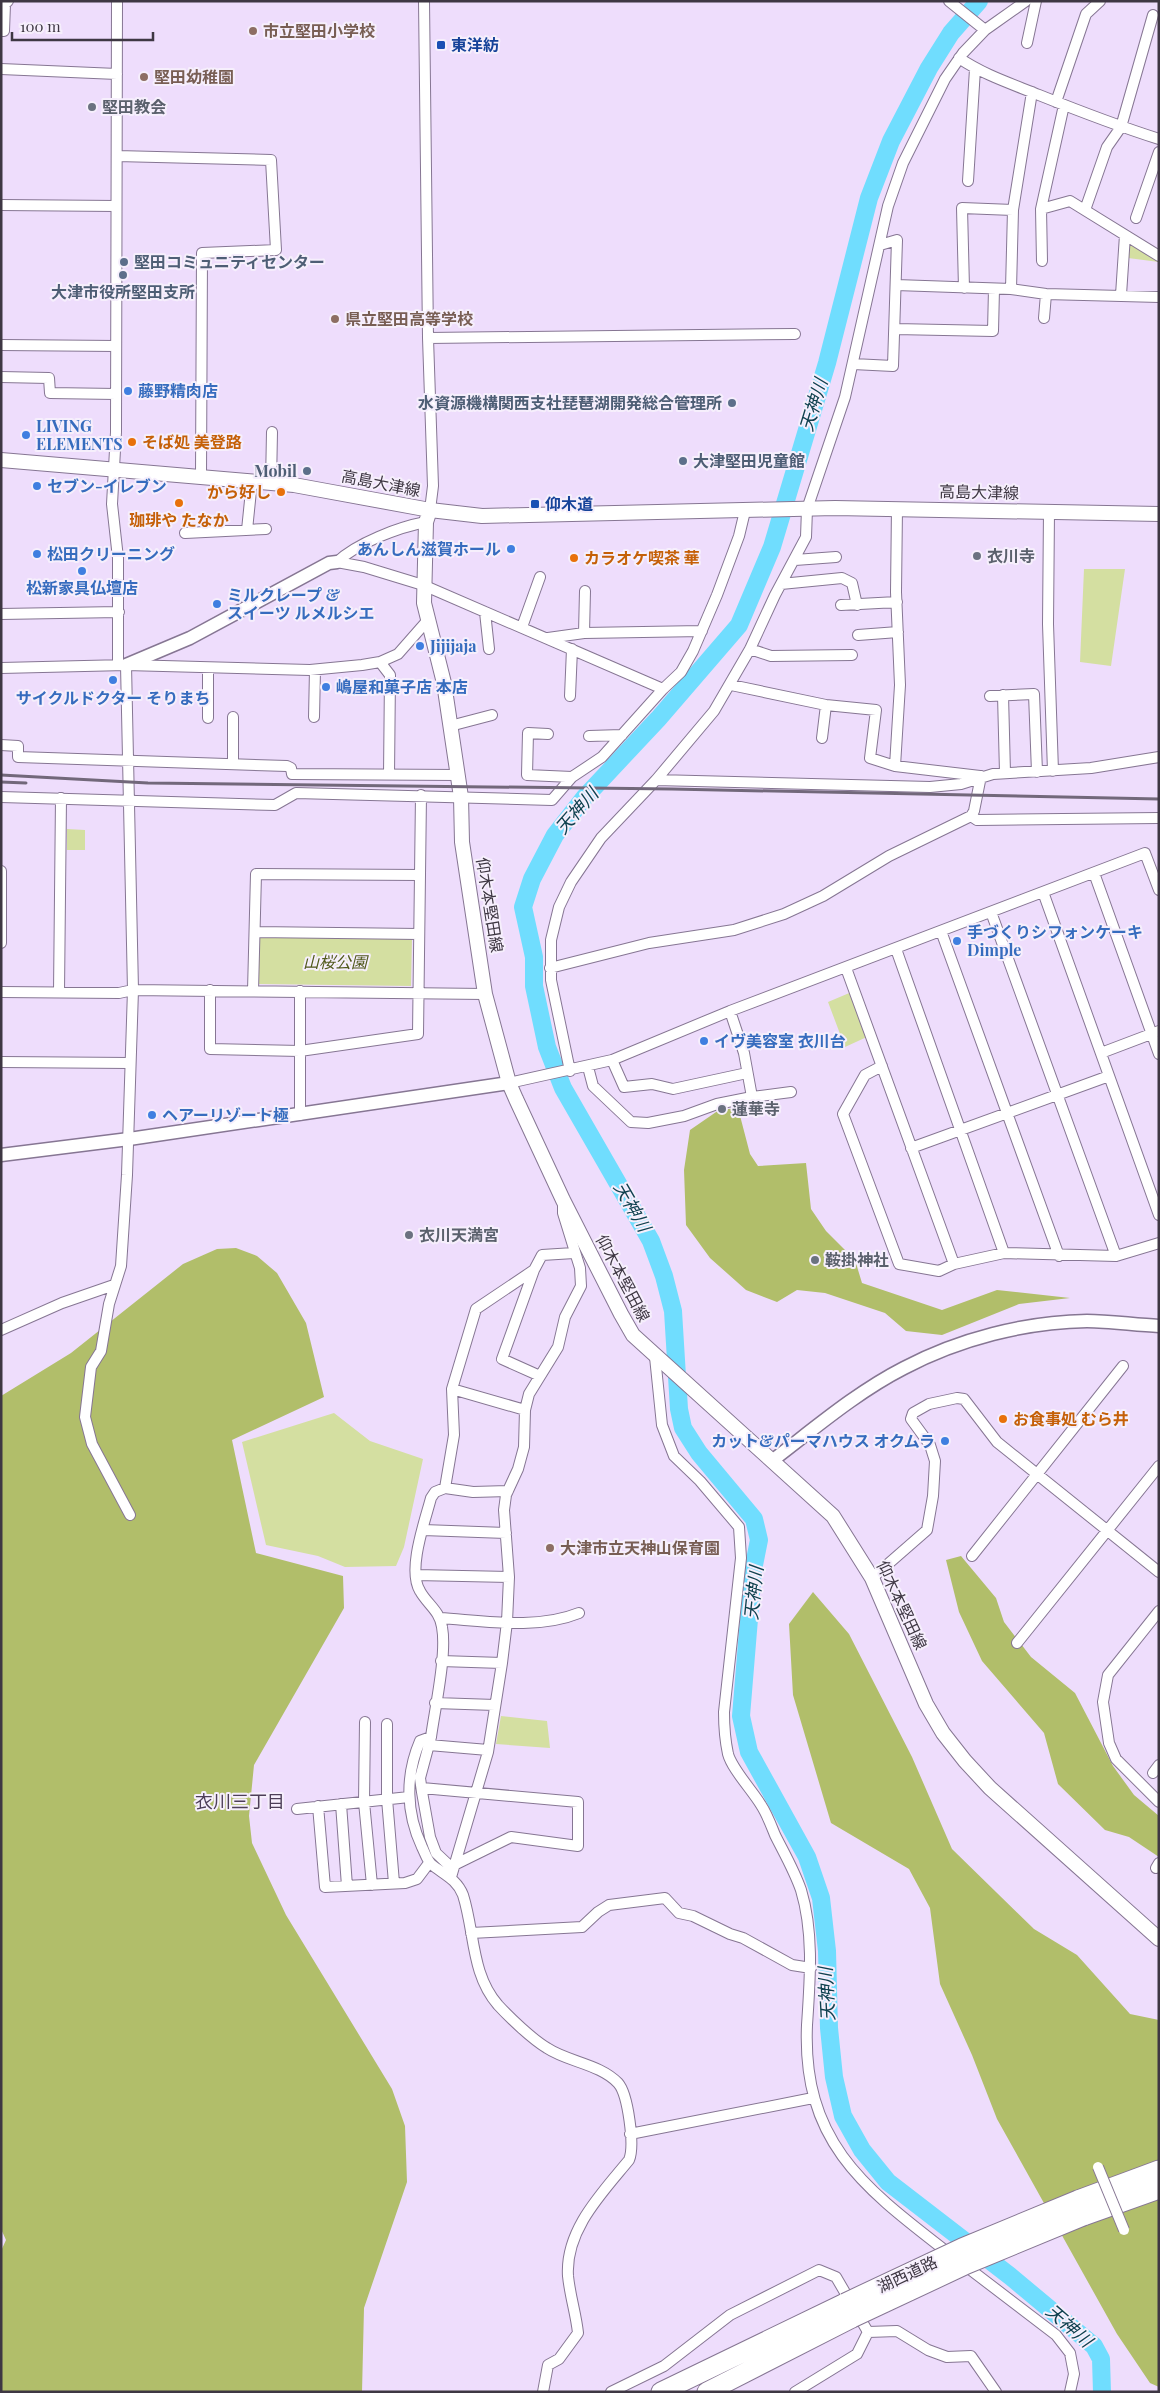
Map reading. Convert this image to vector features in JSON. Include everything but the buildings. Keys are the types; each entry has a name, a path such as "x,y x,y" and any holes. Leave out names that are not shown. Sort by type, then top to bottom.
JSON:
{"highway":[{"name":"湖西道路","path":"661,2392 849,2310 967,2264 1159,2170"},
{"name":"湖西道路","path":"1080,2208 1159,2189"},
{"name":"湖西道路","path":"707,2392 849,2310"}],"main road":[{"name":"高島大津線","path":"1,460 271,483 331,491 428,516 749,511"},
{"name":"高島大津線","path":"802,509 898,508 1159,514"},
{"path":"749,511 802,509"},
{"name":"仰木本堅田線","path":"428,516 423,585 427,621 444,683 461,797 462,842 485,994 509,1083 563,1200 621,1314 633,1335 655,1356 773,1460 833,1516 872,1578 926,1704 944,1733 965,1761 990,1788 1159,1940"}],"street":[{"path":"1,31 4,31 5,4 8,1"},
{"path":"117,1 116,394 112,504 118,558 127,761 133,990 129,1139 121,1266 114,1285 101,1350 90,1367 85,1417 92,1444 130,1515"},
{"path":"337,562 347,552 428,516 432,486 428,338 424,1"},
{"path":"565,1071 550,968 553,925 559,907 571,882 601,838 656,780 714,711 750,650 806,536 802,509 845,397 888,206 903,162 945,80 960,58 983,28 1026,1"},
{"path":"1027,44 1036,1"},
{"path":"1042,261 1041,209 1060,103 1086,14 1100,1"},
{"path":"951,2 983,28"},
{"path":"1085,210 1107,147 1121,127 1153,14"},
{"path":"960,58 975,69 1032,92 1121,127 1159,138"},
{"path":"1,69 117,74"},
{"path":"968,181 975,69"},
{"path":"1011,289 1013,210 1032,92"},
{"path":"1136,218 1159,152"},
{"path":"117,156 271,160 276,250 202,253 201,477"},
{"path":"1041,209 1070,201 1159,256"},
{"path":"1,206 116,206"},
{"path":"964,288 962,208 1013,210"},
{"path":"1121,295 1125,235"},
{"path":"853,364 893,366 897,240 880,245"},
{"path":"896,285 1011,289 1046,294 1159,297"},
{"path":"895,329 993,331 994,289"},
{"path":"1044,318 1046,294"},
{"path":"428,338 795,334"},
{"path":"1,345 116,346"},
{"path":"1,377 49,378 50,393 116,394"},
{"path":"271,483 272,432"},
{"path":"248,530 252,481"},
{"path":"895,766 900,685 897,602 898,508"},
{"path":"1,797 275,804 296,793 552,800 572,777 602,757 663,689 681,672 702,631 749,511"},
{"path":"1049,511 1048,624 1054,771"},
{"path":"185,533 266,529"},
{"path":"795,560 836,557"},
{"path":"122,665 158,653 190,638 329,562 337,562 364,567 423,585 663,689"},
{"path":"522,627 540,577"},
{"path":"781,584 842,578 852,583 856,604"},
{"path":"584,633 585,592"},
{"path":"841,605 897,602"},
{"path":"1,614 119,612"},
{"path":"485,612 489,649"},
{"path":"1,668 122,665 208,669 314,670 380,662 398,654 427,621"},
{"path":"546,638 584,633 702,631"},
{"path":"858,635 898,632"},
{"path":"570,696 572,649"},
{"path":"750,650 771,656 852,655"},
{"path":"380,662 390,675 389,774"},
{"path":"208,669 208,718"},
{"path":"314,670 314,718"},
{"path":"731,685 826,706 876,710 870,758 895,766 981,776 1091,768 1159,757"},
{"path":"990,696 1034,694 1037,772"},
{"path":"1003,695 1005,773"},
{"path":"822,738 826,706"},
{"path":"450,726 492,715"},
{"path":"233,717 233,764"},
{"path":"548,734 528,733 527,775 572,777"},
{"path":"589,736 622,735"},
{"path":"1,745 18,746 18,757 287,766 291,768 292,774 458,775"},
{"path":"656,780 930,787 961,784 981,776"},
{"path":"550,968 649,943 734,930 784,914 823,896 889,856 970,816 974,810 981,776"},
{"path":"210,990 210,1049 300,1051 418,1034 421,796"},
{"path":"60,992 61,798"},
{"path":"970,816 977,820 1030,821 1159,818"},
{"path":"1,1155 300,1115 509,1083 588,1067 612,1060 730,1010 846,968 1145,853 1158,887"},
{"path":"1,872 1,943"},
{"path":"1094,873 1155,1032 1159,1054"},
{"path":"253,991 256,874 420,875"},
{"path":"1043,892 1159,1216"},
{"path":"991,912 1116,1256"},
{"path":"942,931 1059,1256"},
{"path":"255,932 420,934"},
{"path":"896,949 1004,1253"},
{"path":"846,968 954,1264"},
{"path":"1,992 119,993 133,990 210,990 485,994"},
{"path":"300,991 300,1115"},
{"path":"730,1010 744,1053 752,1098"},
{"path":"1100,1053 1155,1032"},
{"path":"612,1060 624,1087 652,1084 673,1089 747,1074"},
{"path":"1,1062 130,1063"},
{"path":"882,1066 865,1075 843,1114 899,1264 939,1271 954,1264 1004,1253 1059,1256 1116,1256 1159,1243"},
{"path":"588,1067 593,1086 631,1122 648,1123 684,1116 717,1104 791,1092"},
{"path":"912,1148 1109,1076"},
{"path":"453,1870 488,1750 496,1706 507,1622 509,1577 504,1510 508,1491 518,1469 524,1447 525,1410 529,1394 558,1347 565,1317 581,1286 580,1268 563,1213 563,1200"},
{"path":"540,1376 502,1359 534,1270 542,1255 574,1253"},
{"path":"445,1488 454,1435 452,1389 476,1308 534,1270"},
{"path":"1,1330 62,1303 114,1285"},
{"path":"773,1460 862,1394 903,1368 946,1349 1036,1325 1087,1321 1159,1326"},
{"path":"655,1356 662,1425 674,1456 700,1481 738,1527 741,1558 724,1712 725,1737 729,1756 762,1807 794,1871 805,1904 811,1968 807,2028 813,2098 830,2138 844,2160 870,2189 904,2219 1056,2336 1070,2354 1074,2374 1070,2392"},
{"path":"972,1556 1036,1473 1123,1366"},
{"path":"452,1389 525,1410"},
{"path":"872,1578 926,1530 933,1496 935,1461 930,1445 912,1419 914,1413 919,1408 957,1398 964,1400 997,1442 1159,1572"},
{"path":"1017,1643 1159,1466"},
{"path":"508,1491 473,1492 445,1488 435,1492 431,1498 418,1551 416,1574 419,1591 440,1618 444,1639 430,1741 420,1778 430,1837 436,1853 453,1870 462,1894 482,1981 498,2005 547,2048 605,2073 618,2083 624,2091 632,2152 629,2160 596,2200 578,2229 570,2250 569,2289 578,2334 560,2359 548,2365 543,2392"},
{"path":"423,1530 506,1533"},
{"path":"416,1574 509,1577"},
{"path":"1159,1611 1108,1675 1104,1702 1109,1743 1116,1759 1159,1802"},
{"path":"440,1618 507,1622 561,1620 579,1613"},
{"path":"440,1662 502,1663"},
{"path":"435,1703 496,1706"},
{"path":"364,1722 364,1802 372,1885"},
{"path":"387,1724 387,1799 394,1883"},
{"path":"422,1788 430,1790 476,1791 578,1802 578,1846 511,1837 453,1870 430,1863 417,1836 409,1797 412,1758 420,1741 488,1750"},
{"path":"297,1808 409,1797"},
{"path":"341,1804 346,1886"},
{"path":"318,1806 325,1887 372,1885 417,1879 430,1863"},
{"path":"471,1933 582,1927 598,1912 609,1905 664,1898 679,1913 743,1938 792,1965 811,1968"},
{"path":"630,2134 813,2098"},
{"path":"1098,2167 1124,2230"},
{"path":"611,2392 664,2366 730,2315 819,2270 836,2277 868,2332"},
{"path":"868,2332 898,2331 928,2350 947,2357 972,2356 996,2392"},
{"path":"796,2392 857,2354 868,2332"}],"green space":[{"path":"1128,240 1159,259 1159,262 1128,258"},
{"path":"1084,569 1125,569 1111,666 1080,662"},
{"path":"67,829 85,830 85,850 67,850"},
{"name":"山桜公園","path":"258,937 412,939 411,986 258,984"},
{"path":"854,991 869,1036 845,1047 828,1002"},
{"path":"738,1108 750,1154 758,1166 806,1163 811,1209 826,1231 855,1260 862,1283 942,1310 997,1290 1070,1298 1019,1304 942,1335 906,1331 885,1313 825,1293 797,1290 777,1302 746,1290 710,1258 686,1225 684,1170 690,1130 719,1110"},
{"path":"236,1248 257,1256 277,1273 306,1323 324,1397 232,1440 256,1553 343,1576 344,1608 254,1765 249,1816 252,1843 286,1915 392,2089 405,2126 407,2182 364,2308 362,2392 1,2392 1,2251 6,2240 1,2229 1,1396 71,1353 183,1264 217,1249"},
{"path":"334,1413 370,1441 423,1459 404,1547 396,1566 345,1567 318,1556 266,1545 242,1442"},
{"path":"961,1556 996,1598 1004,1622 1031,1657 1075,1693 1113,1766 1134,1795 1159,1816 1159,1857 1129,1837 1105,1830 1058,1784 1044,1733 982,1661 959,1612 946,1560"},
{"path":"813,1592 849,1634 912,1757 952,1849 1034,1929 1077,1955 1130,2014 1159,2020 1159,2387 1150,2383 1117,2334 997,2119 972,2055 940,1984 930,1908 909,1869 831,1823 793,1695 789,1624"},
{"path":"501,1716 547,1721 550,1748 496,1744"}],"waterway":[{"name":"天神川","path":"979,1 951,33 929,68 891,141 869,198 827,363 772,547 739,625 658,719 584,798 555,835 532,879 523,907 534,957 534,986 547,1047 563,1088 651,1241 664,1276 673,1311 679,1409 683,1428 699,1453 754,1519 759,1540 753,1570 741,1716 749,1752 807,1857 821,1898 827,1951 829,2028 834,2077 843,2116 862,2150 888,2182 1010,2276 1094,2346 1101,2359 1102,2392"}],"railway":[{"path":"1,775 148,783 672,789 1159,799"},
{"path":"1,782 26,783"}],"place":[{"name":"市立堅田小学校","path":"253,31"},
{"name":"東洋紡","path":"441,45"},
{"name":"堅田幼稚園","path":"144,77"},
{"name":"堅田教会","path":"92,107"},
{"name":"堅田コミュニティセンター","path":"124,262"},
{"name":"大津市役所堅田支所","path":"123,275"},
{"name":"県立堅田高等学校","path":"335,319"},
{"name":"藤野精肉店","path":"128,391"},
{"name":"水資源機構関西支社琵琶湖開発総合管理所","path":"732,403"},
{"name":"LIVING ELEMENTS","path":"26,435"},
{"name":"そば処 美登路","path":"132,442"},
{"name":"大津堅田児童館","path":"683,461"},
{"name":"Mobil","path":"307,471"},
{"name":"セブン-イレブン","path":"37,486"},
{"name":"から好し","path":"281,492"},
{"name":"珈琲や たなか","path":"179,503"},
{"name":"仰木道","path":"535,504"},
{"name":"あんしん滋賀ホール","path":"511,549"},
{"name":"松田クリーニング","path":"37,554"},
{"name":"衣川寺","path":"977,556"},
{"name":"カラオケ喫茶 華","path":"574,558"},
{"name":"松新家具仏壇店","path":"82,571"},
{"name":"ミルクレープ & スイーツ ルメルシエ","path":"217,604"},
{"name":"Jijijaja","path":"420,646"},
{"name":"サイクルドクター そりまち","path":"113,680"},
{"name":"嶋屋和菓子店 本店","path":"326,687"},
{"name":"手づくりシフォンケーキ Dimple","path":"957,941"},
{"name":"イヴ美容室 衣川台","path":"704,1041"},
{"name":"蓮華寺","path":"722,1109"},
{"name":"ヘアーリゾート極","path":"152,1115"},
{"name":"衣川天満宮","path":"409,1235"},
{"name":"鞍掛神社","path":"815,1260"},
{"name":"お食事処 むら井","path":"1003,1419"},
{"name":"カット&パーマハウス オクムラ","path":"945,1441"},
{"name":"大津市立天神山保育園","path":"550,1548"}],"district":[{"name":"衣川三丁目","path":"240,1802"}]}
